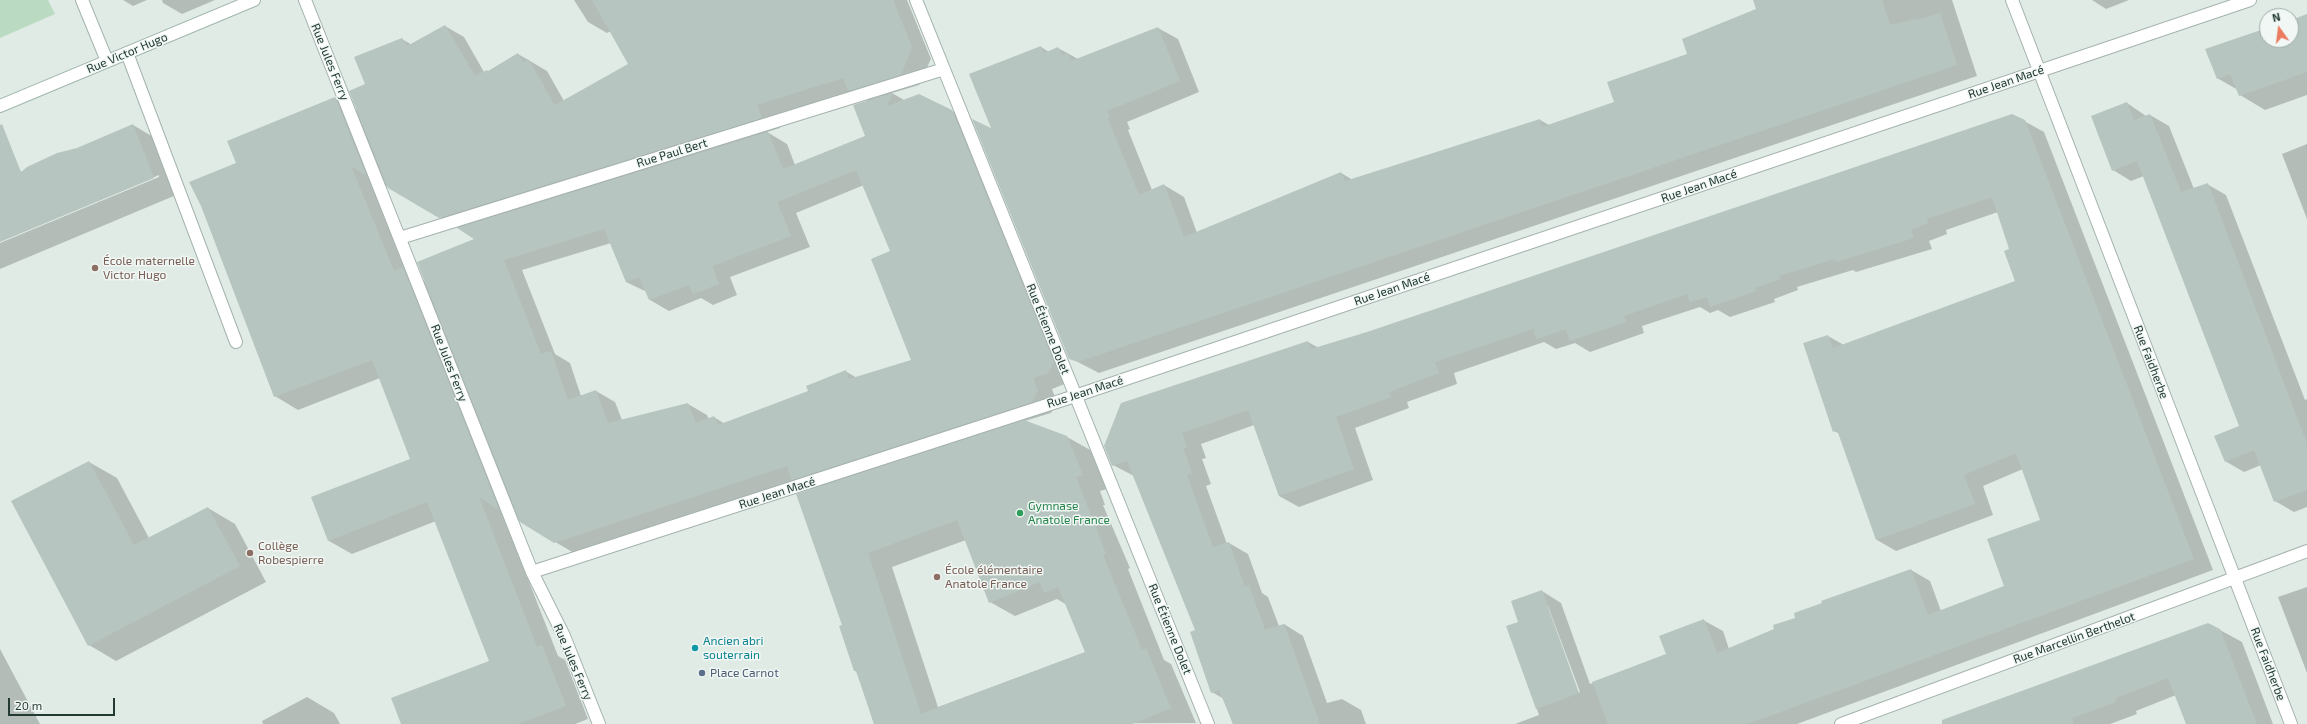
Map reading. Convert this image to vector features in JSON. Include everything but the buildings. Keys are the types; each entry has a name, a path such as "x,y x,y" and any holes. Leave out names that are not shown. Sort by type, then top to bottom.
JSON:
{"street":[{"path":"82,0 108,61"},
{"name":"Rue Victor Hugo","path":"0,106 254,0"},
{"name":"Rue Jules Ferry","path":"305,0 532,572 564,636 599,724"},
{"name":"Rue Étienne Dolet","path":"916,0 1208,724"},
{"name":"Rue Faidherbe","path":"2012,0 2291,724"},
{"name":"Rue Jean Macé","path":"532,572 1075,396 2250,0"},
{"path":"127,53 236,342"},
{"name":"Rue Paul Bert","path":"400,238 944,69"},
{"name":"Rue Marcellin Berthelot","path":"1841,724 2307,551"}],"green space":[{"path":"0,0 48,0 55,14 0,38"}],"place":[{"name":"École maternelle Victor Hugo","path":"95,268"},
{"name":"Gymnase Anatole France","path":"1020,513"},
{"name":"Collège Robespierre","path":"250,553"},
{"name":"École élémentaire Anatole France","path":"937,577"},
{"name":"Ancien abri souterrain","path":"695,648"},
{"name":"Place Carnot","path":"702,673"}]}
